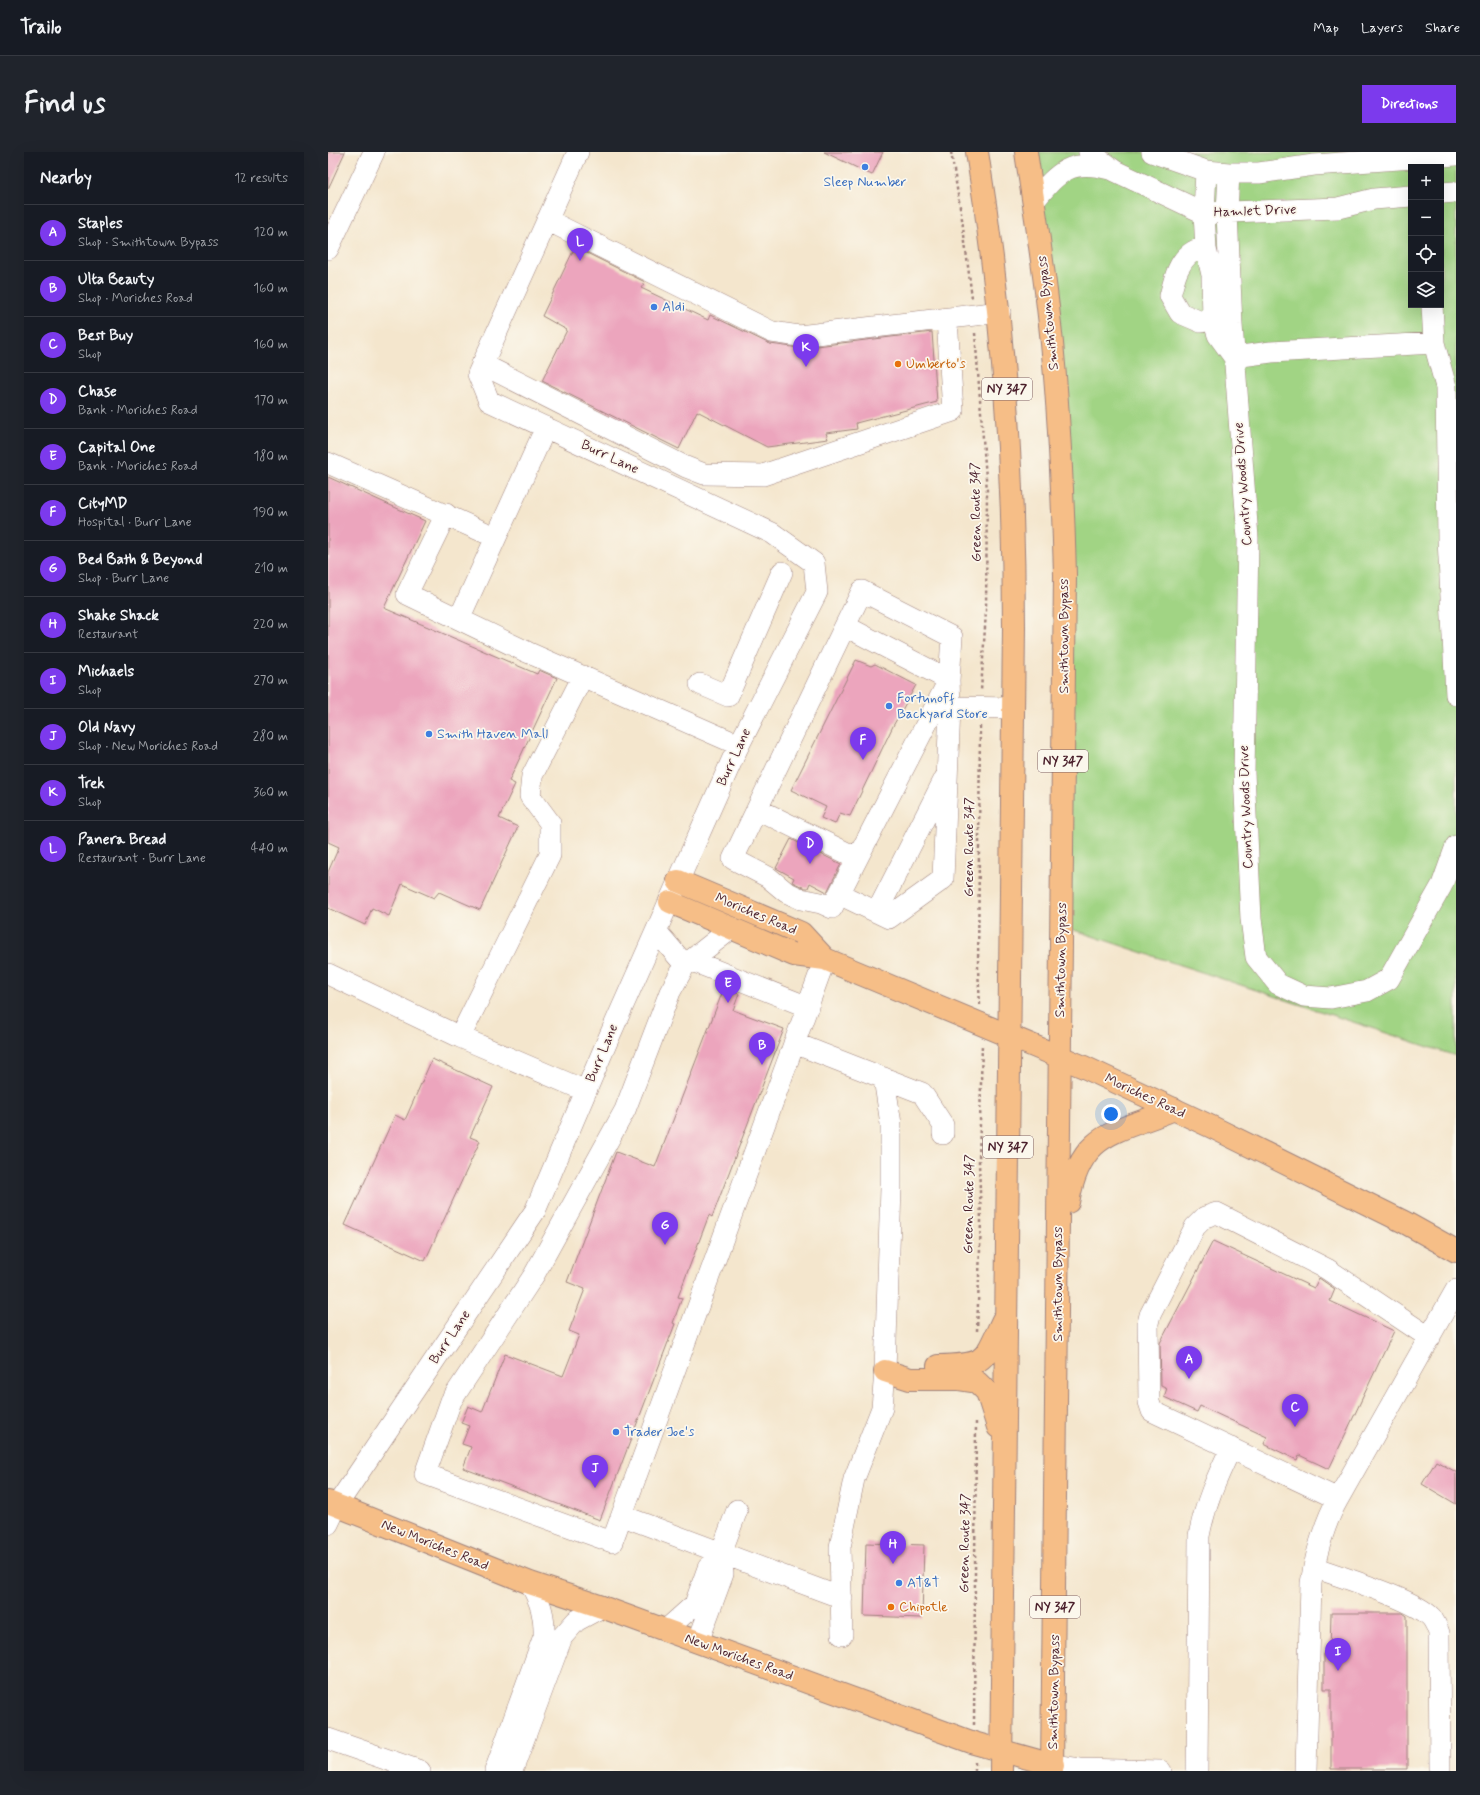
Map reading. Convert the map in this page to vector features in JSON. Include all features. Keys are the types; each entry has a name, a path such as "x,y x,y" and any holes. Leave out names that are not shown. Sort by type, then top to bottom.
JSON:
{"main road":[{"name":"NY 347","path":"977,152 1000,312 1008,403 1012,500 1013,708 1001,1761"},
{"name":"Smithtown Bypass","path":"1026,152 1034,201 1053,354 1059,421 1064,521 1065,638 1052,1768"},
{"name":"Moriches Road","path":"678,882 801,933 825,959"},
{"name":"Moriches Road","path":"670,902 794,955 825,959 1060,1057 1174,1109 1404,1222 1456,1251"},
{"path":"1058,1255 1073,1178 1084,1154 1108,1135 1174,1109"},
{"path":"885,1371 910,1366 960,1366 977,1362 986,1355 1006,1313"},
{"path":"885,1371 910,1379 958,1379 971,1381 981,1385 990,1398 1005,1449"},
{"name":"New Moriches Road","path":"330,1511 530,1583 602,1606 698,1642 1001,1761 1052,1768"}],"street":[{"path":"328,249 374,152"},
{"name":"Burr Lane","path":"330,1511 536,1211 586,1091 739,745 817,592 814,563 772,533 489,401 478,374 578,152"},
{"name":"Hamlet Drive","path":"1089,152 1116,171 1204,213 1338,208 1374,199 1408,196"},
{"path":"1152,152 1206,171 1229,173 1259,173 1314,165 1456,155"},
{"path":"1034,201 1053,178 1070,167 1092,165 1116,171"},
{"path":"1206,171 1204,213 1206,249 1212,275 1213,320 1218,335 1234,357 1272,352 1434,343"},
{"name":"Country Woods Drive","path":"1229,173 1228,213 1234,357 1248,538 1244,773 1251,920 1256,957 1278,984 1304,996 1331,998 1368,991 1389,978 1442,885 1456,846"},
{"path":"1444,193 1456,192"},
{"path":"548,220 772,332 799,336 1000,312"},
{"path":"1206,249 1194,251 1180,265 1174,277 1170,296 1180,313 1201,322 1213,320"},
{"path":"1432,308 1434,343 1446,387 1448,540 1456,696"},
{"path":"482,364 686,467 704,474 763,475 952,411 947,319"},
{"path":"459,619 546,427"},
{"path":"328,463 496,537"},
{"path":"446,514 407,594 583,676 739,745"},
{"path":"700,684 728,696 782,572"},
{"path":"839,894 889,918 943,879 950,708 949,680 952,637 862,591 733,859 768,877 806,892 832,908 839,894 857,858 949,680"},
{"path":"845,626 949,680"},
{"path":"460,1037 550,855 550,823 530,796 532,776 583,676"},
{"path":"950,708 1013,708"},
{"path":"877,912 948,772"},
{"path":"757,809 857,858"},
{"path":"768,877 786,892 802,899 806,892"},
{"path":"732,928 687,962 670,992 625,1110 534,1275 451,1401 425,1474 612,1542 623,1516 825,959"},
{"path":"656,931 687,962 808,1007"},
{"path":"328,974 460,1037 586,1091"},
{"path":"794,1043 922,1093 943,1125 942,1134"},
{"path":"842,1635 840,1547 854,1479 882,1408 885,1371 891,1124 884,1078"},
{"path":"1338,1499 1152,1410 1149,1402 1148,1323 1150,1315 1195,1227 1205,1217 1217,1213 1327,1269 1430,1338"},
{"path":"1306,1771 1311,1583 1318,1547 1332,1510 1456,1290"},
{"path":"1197,1771 1199,1536 1204,1512 1212,1489 1231,1448"},
{"path":"666,1630 695,1604 708,1568 721,1553 738,1510"},
{"path":"623,1516 842,1598"},
{"path":"698,1642 723,1574 721,1553"},
{"path":"1314,1567 1409,1603 1430,1615 1435,1622 1439,1634 1440,1771"},
{"path":"495,1771 544,1636 545,1622 542,1609 530,1583"},
{"path":"512,1771 562,1637 576,1621 602,1606"},
{"path":"329,1742 420,1771"},
{"name":"New Moriches Road","path":"1052,1768 1161,1771"}],"path":[{"path":"951,152 971,296"},
{"name":"Green Route 347","path":"975,330 987,498 986,611 981,694"},
{"name":"Green Route 347","path":"978,970 980,723"},
{"name":"Green Route 347","path":"977,1335 981,1208 979,1162 983,1059"},
{"name":"Green Route 347","path":"973,1693 976,1418"}],"green space":[{"path":"1022,152 1456,152 1456,1056 1068,928 1053,310"}],"building":[{"path":"328,152 345,152 328,189"},
{"name":"Sleep Number","path":"824,152 883,152 872,175"},
{"path":"575,247 645,282 641,288 708,320 710,315 770,344 800,348 932,332 937,402 856,423 857,429 826,433 828,439 767,447 697,411 679,449 542,381 567,330 542,316"},
{"name":"Smith Haven Mall","path":"328,477 425,521 384,608 537,674 539,670 557,678 509,781 515,784 499,818 518,827 480,910 439,892 434,898 402,884 389,916 372,908 365,925 328,908 328,872 339,847 328,842"},
{"path":"856,660 871,666 875,664 916,685 893,726 850,816 840,813 835,824 821,818 826,807 791,790"},
{"path":"791,839 841,864 827,892 810,883 808,888 805,888 792,882 794,878 776,868"},
{"path":"724,988 739,994 733,1010 784,1029 712,1217 709,1215 678,1297 682,1298 673,1323 675,1324 600,1520 463,1468 471,1447 462,1444 469,1426 461,1423 468,1406 482,1412 505,1354 563,1376 579,1335 569,1331 585,1289 567,1282 616,1152 655,1167"},
{"path":"432,1059 493,1087 470,1137 480,1141 425,1261 345,1225 395,1115 405,1120"},
{"path":"1213,1241 1314,1288 1319,1278 1335,1289 1330,1301 1394,1331 1329,1469 1299,1455 1297,1460 1264,1444 1267,1437 1200,1406 1197,1412 1164,1397 1167,1388 1161,1385 1160,1343"},
{"path":"1436,1461 1456,1472 1456,1504 1422,1484"},
{"path":"866,1543 924,1545 922,1618 864,1616"},
{"path":"1331,1613 1403,1613 1407,1616 1407,1769 1331,1769 1331,1689 1324,1689 1324,1652 1330,1652"}],"place":[{"name":"Sleep Number","path":"865,167"},
{"name":"Panera Bread","path":"580,261"},
{"name":"Aldi","path":"654,307"},
{"name":"Umberto's","path":"898,364"},
{"name":"Trek","path":"806,367"},
{"name":"Fortunoff Backyard Store","path":"889,706"},
{"name":"Smith Haven Mall","path":"429,734"},
{"name":"CityMD","path":"863,760"},
{"name":"Chase","path":"810,864"},
{"name":"Capital One","path":"728,1003"},
{"name":"Ulta Beauty","path":"762,1065"},
{"name":"Bed Bath & Beyond","path":"665,1245"},
{"name":"Staples","path":"1189,1379"},
{"name":"Best Buy","path":"1295,1427"},
{"name":"Trader Joe's","path":"616,1432"},
{"name":"Old Navy","path":"595,1488"},
{"name":"Shake Shack","path":"893,1564"},
{"name":"AT&T","path":"899,1583"},
{"name":"Chipotle","path":"891,1607"},
{"name":"Michaels","path":"1338,1671"}]}
